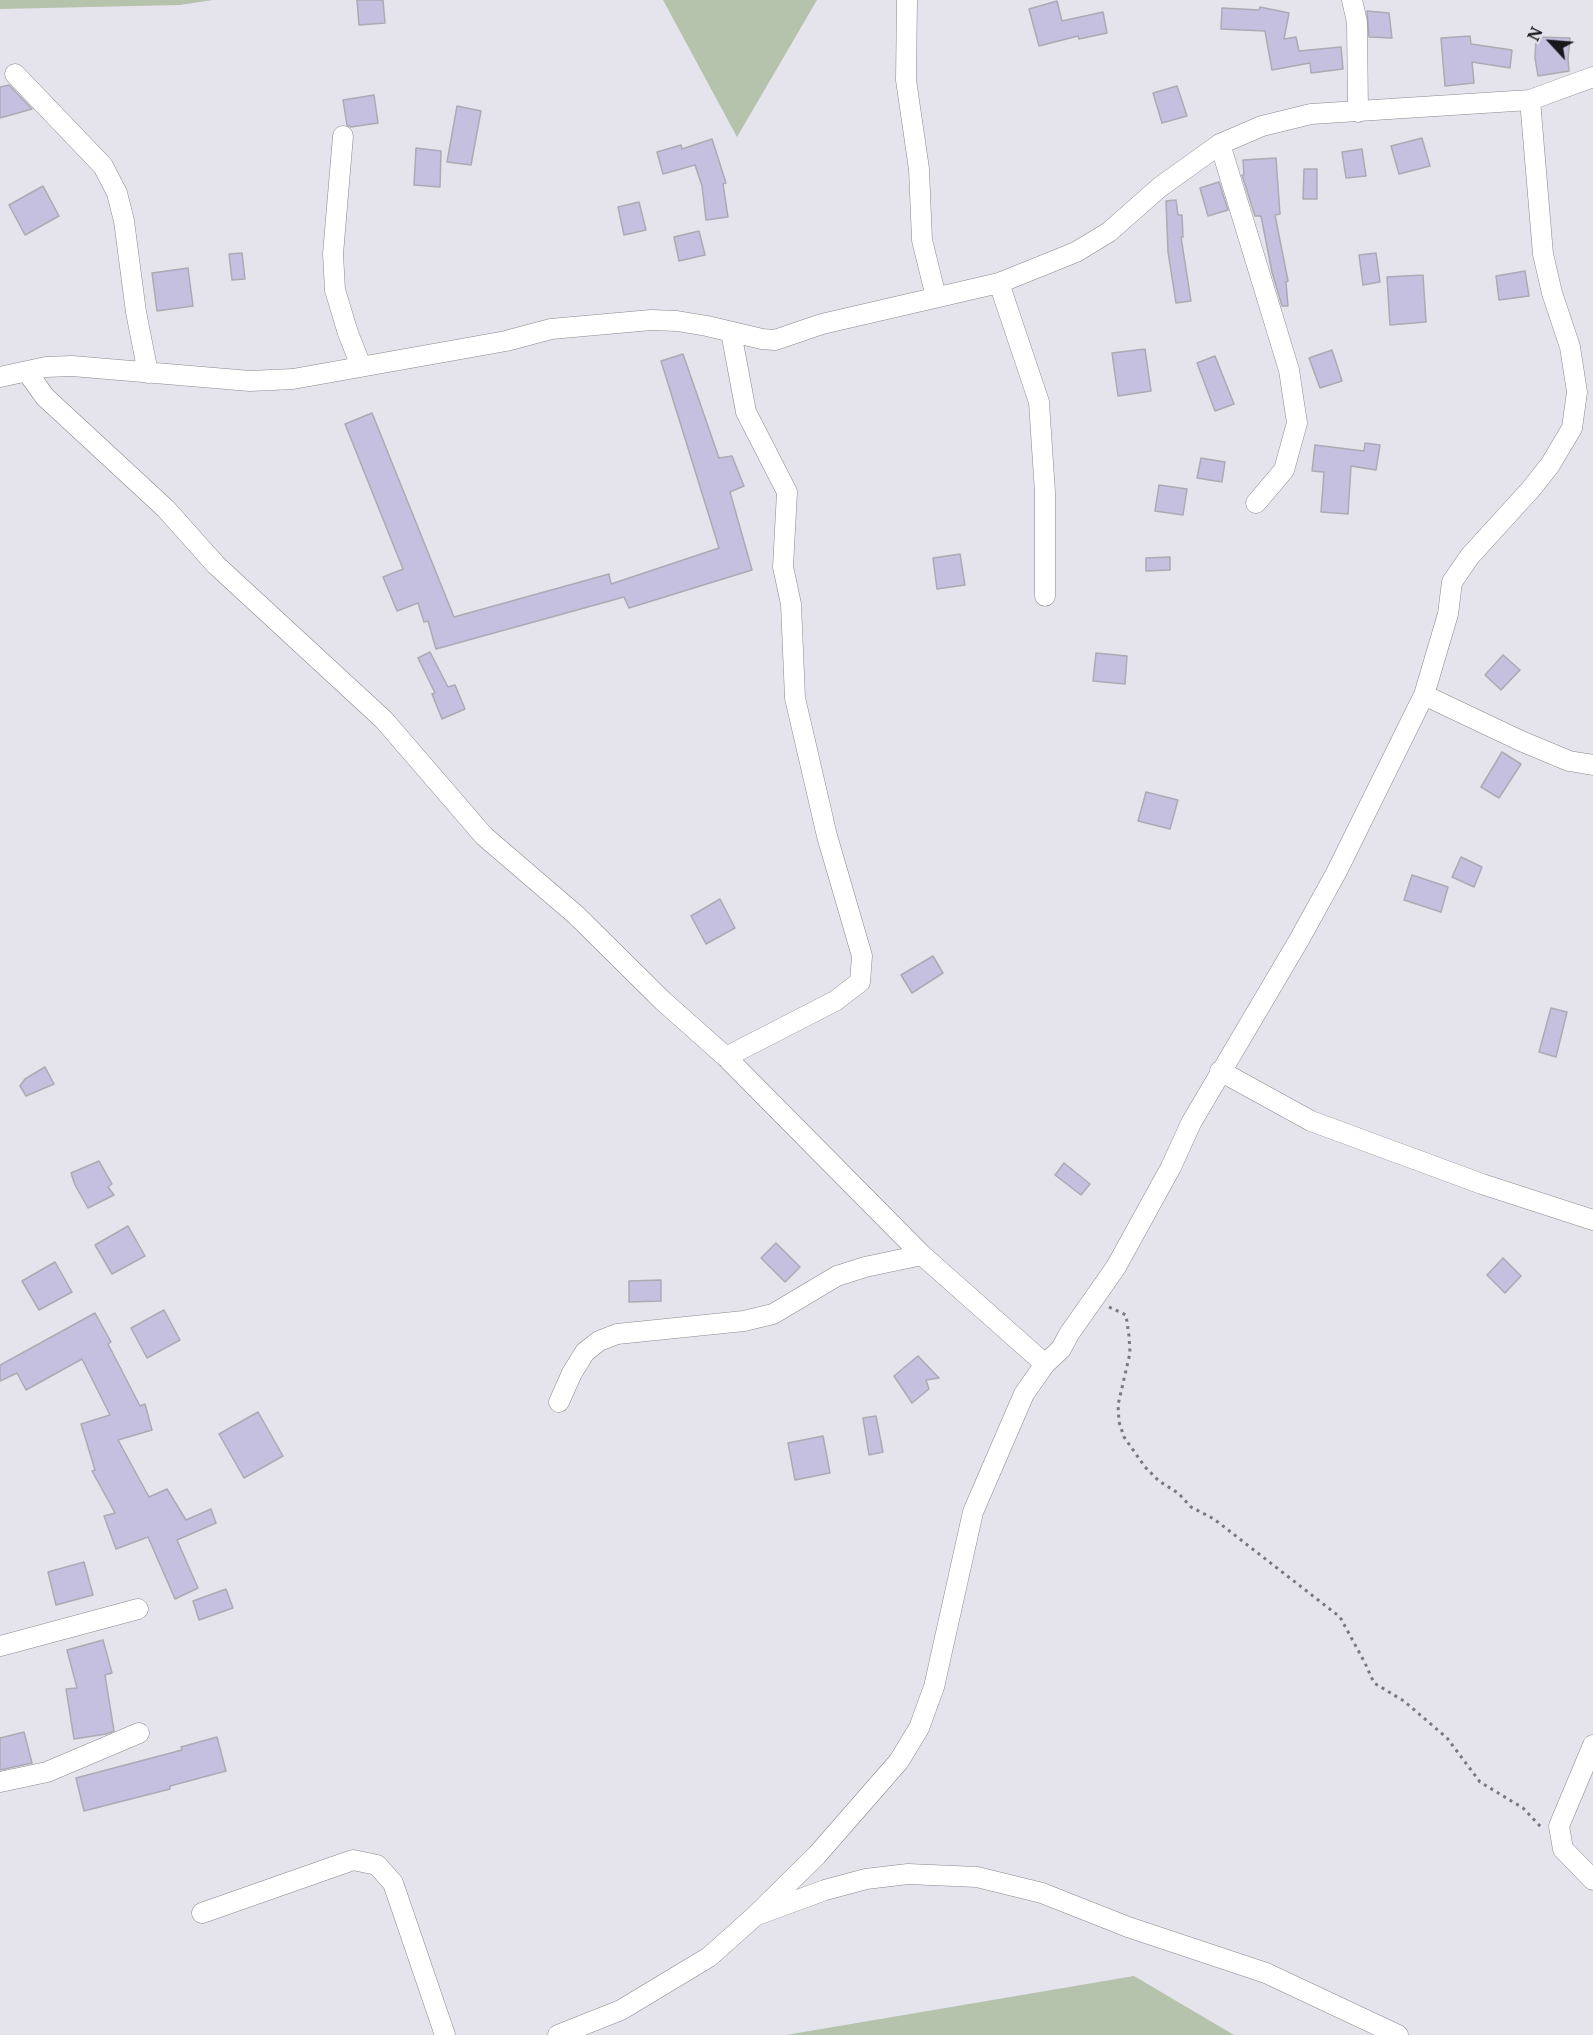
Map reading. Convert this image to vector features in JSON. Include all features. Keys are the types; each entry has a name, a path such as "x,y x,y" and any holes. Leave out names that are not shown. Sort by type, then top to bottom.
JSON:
{"street":[{"path":"907,0 906,80 919,169 922,240 936,297"},
{"path":"1352,0 1357,22 1358,112"},
{"path":"15,74 103,166 117,193 124,221 136,312 148,373"},
{"path":"0,377 46,367 72,366 250,381 293,379 506,341 551,329 625,322 677,321 775,340 822,324 999,283 1076,252 1109,232 1160,187 1220,144 1262,126 1311,114 1530,100 1593,77"},
{"path":"558,2035 621,2010 709,1958 817,1854 899,1761 919,1728 934,1687 973,1512 1024,1394 1045,1364 1061,1349 1116,1267 1149,1209 1191,1123 1220,1071 1299,940 1336,873 1424,695 1448,614 1452,582 1470,556 1550,465 1572,428 1577,392 1570,347 1552,293 1543,254 1530,100"},
{"path":"343,136 333,254 335,290 361,366"},
{"path":"1220,144 1289,370 1297,423 1284,470 1256,502"},
{"path":"999,283 1039,402 1045,493 1045,596"},
{"path":"726,1057 835,1001 860,982 862,956 827,836 795,698 791,604 783,567 787,492 746,412 731,332"},
{"path":"27,372 45,397 166,509 216,565 384,720 484,836 576,915 663,1001 726,1057 922,1255 1045,1364"},
{"path":"1424,695 1569,761 1593,765"},
{"path":"1220,1071 1311,1121 1471,1180 1593,1220"},
{"path":"559,1402 572,1373 585,1352 599,1341 617,1334 744,1321 773,1314 837,1276 865,1267 922,1255"},
{"path":"0,1646 138,1610"},
{"path":"0,1782 48,1772 139,1733"},
{"path":"1593,1745 1559,1826 1563,1849 1593,1880"},
{"path":"817,1854 825,1890"},
{"path":"202,1913 353,1860 377,1865 393,1883 445,2035"},
{"path":"755,1916 825,1890 866,1879 908,1874 977,1877 1031,1890 1128,1927 1266,1973 1398,2035"}],"path":[{"path":"1094,1299 1126,1315 1130,1353 1118,1405 1119,1422 1124,1437 1145,1467 1159,1481 1178,1493 1191,1507 1214,1519 1340,1617 1374,1683 1404,1701 1447,1738 1480,1782 1522,1808 1563,1849"}],"green space":[{"path":"0,0 213,0 180,5 0,9"},
{"path":"663,0 817,0 737,137"},
{"path":"1134,1976 1234,2035 786,2035"}],"building":[{"path":"357,0 383,0 385,23 359,25"},
{"path":"1057,1 1062,21 1103,12 1107,33 1079,39 1078,36 1039,46 1029,9"},
{"path":"1260,7 1289,13 1284,39 1296,37 1299,51 1341,47 1343,69 1311,73 1310,63 1272,70 1265,31 1221,29 1222,8 1259,10"},
{"path":"1367,11 1389,13 1392,38 1369,37"},
{"path":"1470,36 1471,44 1512,50 1510,68 1472,62 1474,83 1445,86 1441,38"},
{"path":"1536,37 1570,38 1569,71 1538,76 1535,58"},
{"path":"9,85 32,109 0,118 0,87"},
{"path":"1177,86 1187,116 1162,123 1153,93"},
{"path":"374,95 378,123 351,127 347,125 343,100"},
{"path":"457,106 481,111 471,165 447,162"},
{"path":"1422,138 1430,166 1399,174 1391,146"},
{"path":"712,139 726,183 723,184 728,217 706,220 702,186 695,165 663,174 657,152 681,145 682,149"},
{"path":"416,148 441,151 440,187 414,185"},
{"path":"1362,149 1366,176 1346,178 1342,152"},
{"path":"1276,158 1280,214 1275,215 1288,281 1286,282 1288,306 1282,306 1272,272 1261,216 1255,216 1242,175 1244,175 1243,160"},
{"path":"1304,169 1317,169 1317,199 1303,199"},
{"path":"1219,182 1228,210 1208,216 1200,188"},
{"path":"43,186 59,216 25,235 9,205"},
{"path":"1176,200 1178,215 1182,215 1183,237 1181,237 1191,301 1176,303 1168,252 1166,201"},
{"path":"639,202 646,230 624,235 618,207"},
{"path":"699,231 705,255 679,261 674,237"},
{"path":"242,253 245,279 232,280 229,254"},
{"path":"1376,253 1380,282 1363,285 1359,255"},
{"path":"188,268 193,306 157,311 152,273"},
{"path":"1525,271 1529,296 1499,300 1496,276"},
{"path":"1423,275 1426,322 1390,325 1387,277"},
{"path":"1145,349 1151,391 1118,396 1112,353"},
{"path":"1332,350 1342,381 1320,388 1309,358"},
{"path":"683,354 719,458 732,456 744,486 730,492 752,570 629,608 624,597 436,649 428,621 424,622 418,603 397,611 383,577 403,569 345,424 372,413 454,617 609,574 611,584 719,548 661,361"},
{"path":"1215,356 1234,404 1215,411 1197,363"},
{"path":"1365,443 1380,445 1376,470 1351,466 1348,514 1321,512 1324,472 1312,471 1315,445 1364,451"},
{"path":"1201,458 1225,462 1222,482 1197,478"},
{"path":"1159,485 1187,489 1183,515 1155,511"},
{"path":"960,554 965,585 937,589 933,558"},
{"path":"1170,557 1170,570 1146,571 1146,558"},
{"path":"430,652 448,687 455,685 465,709 442,719 432,694 435,693 418,658"},
{"path":"1096,653 1127,656 1125,684 1093,681"},
{"path":"1503,655 1520,670 1501,690 1485,675"},
{"path":"1502,752 1521,764 1499,798 1481,787"},
{"path":"1146,792 1178,800 1170,829 1138,821"},
{"path":"1461,857 1482,867 1474,887 1452,877"},
{"path":"1412,875 1448,887 1441,912 1404,900"},
{"path":"720,899 735,928 706,944 691,916"},
{"path":"933,956 943,973 912,993 901,975"},
{"path":"1551,1008 1567,1012 1556,1057 1539,1052"},
{"path":"45,1067 54,1084 26,1096 20,1086 25,1079"},
{"path":"99,1161 112,1184 108,1187 114,1195 88,1208 71,1173"},
{"path":"1064,1163 1090,1184 1081,1195 1055,1175"},
{"path":"128,1226 145,1256 112,1274 95,1245"},
{"path":"776,1243 800,1267 785,1282 761,1258"},
{"path":"1503,1258 1521,1276 1505,1293 1487,1275"},
{"path":"55,1262 72,1292 39,1310 22,1281"},
{"path":"661,1280 661,1301 629,1302 629,1281"},
{"path":"164,1310 180,1340 147,1358 131,1328"},
{"path":"95,1313 111,1342 108,1344 140,1406 145,1404 152,1430 118,1440 149,1497 167,1489 186,1520 211,1509 216,1523 177,1540 198,1588 175,1599 148,1537 116,1549 104,1516 115,1513 92,1471 95,1470 81,1424 110,1415 82,1359 26,1390 17,1373 0,1381 0,1365"},
{"path":"918,1356 939,1378 926,1380 929,1389 912,1403 894,1376"},
{"path":"258,1412 283,1456 244,1478 219,1434"},
{"path":"876,1416 883,1452 869,1455 863,1418"},
{"path":"823,1436 830,1473 795,1480 788,1443"},
{"path":"84,1562 93,1595 56,1605 48,1572"},
{"path":"226,1589 233,1608 199,1620 193,1601"},
{"path":"103,1640 112,1673 105,1675 114,1731 74,1739 66,1689 77,1688 67,1650"},
{"path":"24,1732 32,1763 0,1770 0,1738"},
{"path":"217,1737 226,1771 170,1786 170,1789 84,1811 76,1778 182,1750 181,1747"}]}
